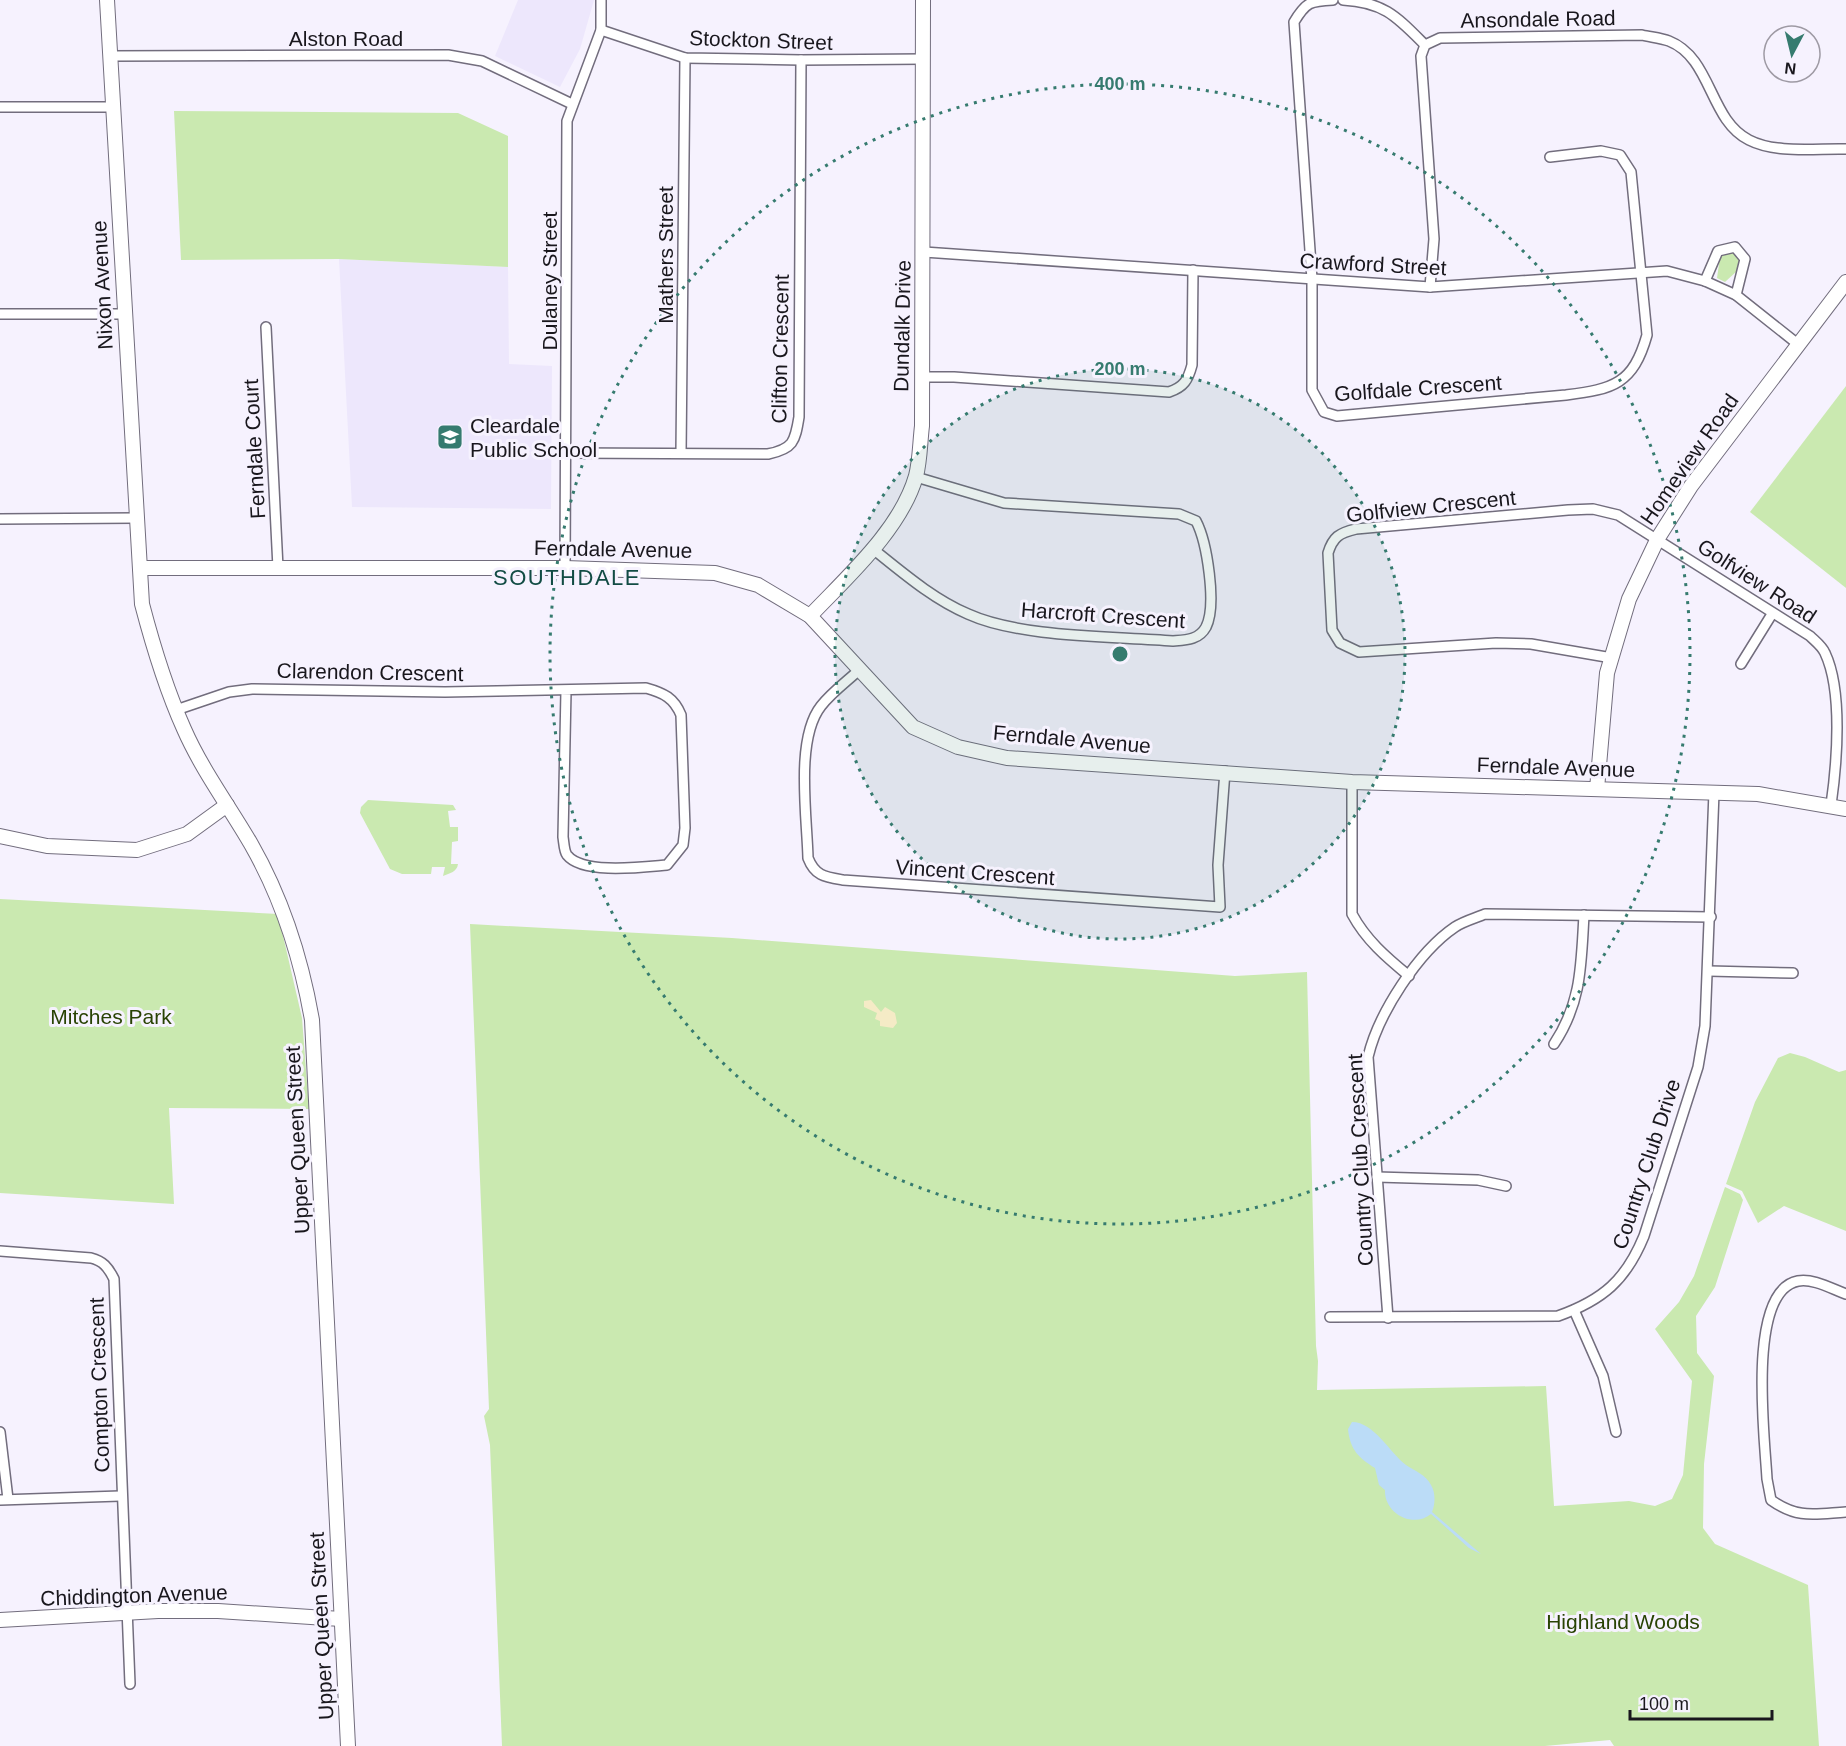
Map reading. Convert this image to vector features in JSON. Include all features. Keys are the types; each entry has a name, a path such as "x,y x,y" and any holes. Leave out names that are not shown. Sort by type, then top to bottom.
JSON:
{"street":[{"name":"Nixon Avenue","path":"107,0 135,518 140,568"},
{"name":"Dulaney Street","path":"565,568 567,121 601,30 602,0"},
{"name":"Dundalk Drive","path":"810,616 873,549 899,510 916,477 922,426 923,0"},
{"name":"Golfdale Crescent","path":"1333,0 1313,1 1302,9 1294,22 1312,279 1312,390 1324,412 1337,416 1600,391 1624,381 1640,359 1647,335 1631,172 1620,155 1601,151 1550,157"},
{"path":"1343,0 1367,1 1396,16 1425,45 1421,56 1434,239 1430,287"},
{"name":"Stockton Street","path":"601,30 685,57 801,60 924,59"},
{"name":"Ansondale Road","path":"1425,45 1440,38 1471,36 1642,35 1670,41 1693,59 1728,124 1749,140 1771,146 1846,149"},
{"name":"Alston Road","path":"110,56 448,55 482,61 572,104"},
{"name":"Mathers Street","path":"681,453 685,57"},
{"name":"Clifton Crescent","path":"567,453 768,454 786,450 796,438 799,417 801,60"},
{"path":"0,107 112,107"},
{"path":"1706,281 1718,250 1735,247 1745,259 1744,274 1736,295"},
{"name":"Crawford Street","path":"924,252 1430,287 1667,272 1706,281 1736,295 1799,345"},
{"path":"922,377 954,377 1169,392 1180,388 1188,379 1192,365 1190,320 1193,270"},
{"name":"Homeview Road","path":"1597,789 1607,673 1629,599 1658,538 1691,486 1846,282"},
{"path":"0,314 125,314"},
{"name":"Ferndale Court","path":"266,327 278,568"},
{"name":"Harcroft Crescent","path":"873,549 939,598 967,614 994,624 1021,629 1173,641 1193,640 1205,628 1211,610 1204,536 1196,521 1179,514 1004,503 916,477"},
{"name":"Golfview Crescent","path":"1612,658 1531,644 1496,643 1359,652 1340,643 1332,630 1328,553 1332,541 1340,532 1356,530 1593,509 1618,515 1658,538"},
{"path":"0,519 135,518"},
{"name":"Golfview Road","path":"1658,538 1772,614 1810,636 1824,650 1833,672 1837,762 1831,805"},
{"name":"Ferndale Avenue","path":"140,568 565,568 716,573 758,585 810,616 913,727 958,747 1007,758 1225,771 1352,782 1758,794 1846,809"},
{"name":"Upper Queen Street","path":"140,568 142,603 151,640 176,710 184,731 252,845 289,923 303,970 312,1020 348,1746"},
{"path":"1741,664 1772,614"},
{"name":"Vincent Crescent","path":"858,670 820,707 810,725 805,745 808,858 812,869 820,876 843,880 1220,907 1218,865 1225,771"},
{"name":"Clarendon Crescent","path":"176,710 229,693 252,689 566,691 646,688 663,693 675,702 681,715 685,828 683,844 667,865 592,867 576,863 566,853 563,837 566,691"},
{"path":"1352,782 1352,914 1361,932 1409,976"},
{"name":"Country Club Drive","path":"1330,1317 1522,1318 1558,1316 1595,1300 1621,1277 1634,1261 1698,1066 1705,1026 1709,971 1714,792"},
{"path":"0,836 47,846 137,850 187,834 227,805"},
{"name":"Country Club Crescent","path":"1388,1318 1368,1057 1372,1039 1385,1013 1409,976 1434,945 1456,926 1485,914 1711,917"},
{"path":"1554,1044 1566,1027 1579,990 1584,915"},
{"path":"1709,971 1793,973"},
{"path":"1377,1177 1478,1180 1506,1186"},
{"name":"Compton Crescent","path":"0,1251 91,1258 99,1260 108,1268 114,1279 120,1496 130,1684"},
{"path":"1846,1294 1811,1282 1799,1280 1789,1284 1779,1291 1769,1312 1762,1343 1767,1479 1771,1500 1787,1511 1806,1514 1846,1512"},
{"path":"1574,1310 1603,1376 1616,1432"},
{"path":"0,1432 4,1499 120,1496"},
{"name":"Chiddington Avenue","path":"0,1620 158,1611 218,1611 341,1619"}],"shaded area":[{"path":"518,0 594,0 580,49 560,87 495,56"},
{"name":"Cleardale Public School","path":"339,259 508,267 509,364 552,366 551,509 352,507"}],"green space":[{"path":"174,111 458,113 508,136 508,267 339,259 181,260"},
{"path":"1728,252 1734,252 1741,261 1737,271 1725,282 1717,278 1720,257"},
{"path":"1846,386 1846,588 1750,512"},
{"path":"368,800 453,805 456,810 448,811 450,827 458,827 458,841 452,842 451,864 458,864 456,869 443,876 445,867 432,867 431,874 402,874 390,869 360,813 361,807"},
{"name":"Mitches Park","path":"0,899 278,914 302,1018 309,1109 169,1108 174,1204 0,1193"},
{"name":"Highland Woods","path":"470,924 732,938 1235,976 1307,972 1317,1390 1546,1386 1554,1506 1629,1501 1655,1506 1672,1499 1683,1475 1692,1381 1655,1329 1679,1302 1694,1276 1725,1187 1740,1194 1743,1200 1715,1287 1696,1316 1697,1353 1714,1376 1704,1464 1703,1528 1715,1544 1808,1585 1819,1746 1614,1746 1610,1740 1545,1746 502,1746 490,1445 484,1416 489,1409"},
{"path":"1790,1053 1839,1072 1846,1070 1846,1231 1784,1206 1758,1223 1742,1191 1726,1184 1755,1102 1778,1058"}],"sand":[{"path":"871,1000 881,1012 885,1007 895,1013 897,1023 893,1028 880,1026 880,1021 875,1019 877,1013 864,1007 864,1001"}],"water":[{"path":"1352,1422 1360,1423 1375,1432 1400,1460 1426,1478 1434,1492 1432,1512 1481,1554 1469,1548 1431,1514 1416,1520 1394,1512 1389,1506 1385,1490 1379,1485 1375,1468 1364,1461 1353,1448 1348,1429"}],"place":[{"name":"Cleardale Public School","path":"450,437"}],"district":[{"name":"SOUTHDALE","path":"567,577"}]}
